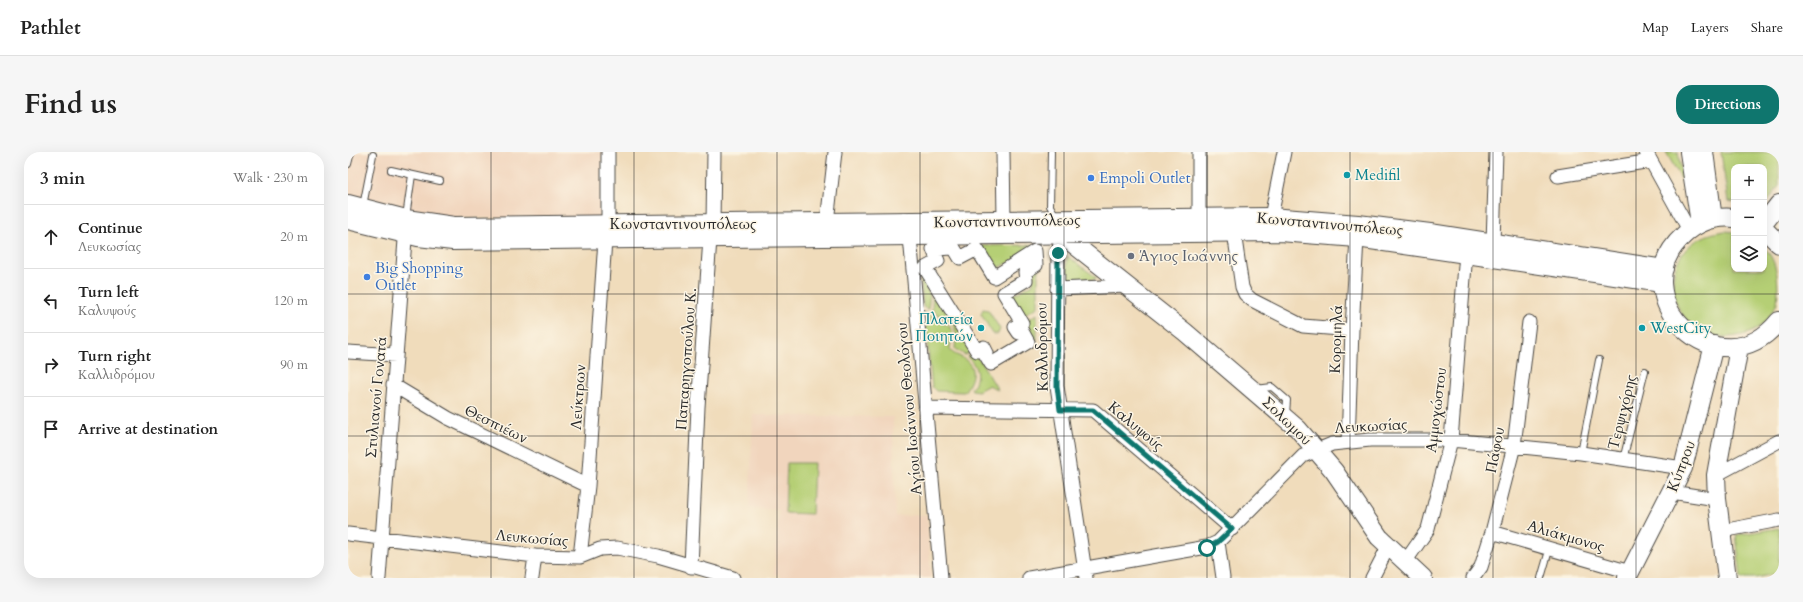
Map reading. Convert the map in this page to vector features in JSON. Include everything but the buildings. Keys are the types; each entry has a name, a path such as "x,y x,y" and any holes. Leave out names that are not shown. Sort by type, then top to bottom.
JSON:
{"main road":[{"path":"1689,152 1701,224"},
{"path":"1701,224 1704,152"},
{"path":"1767,219 1779,204"},
{"name":"Κωνσταντινουπόλεως","path":"356,207 406,226"},
{"name":"Κωνσταντινουπόλεως","path":"348,220 406,226 454,226 606,232 712,231 910,237 1061,228 1199,217 1271,217 1358,224 1492,242 1663,276"},
{"path":"1731,219 1701,224 1678,240 1670,252 1663,276 1668,309 1686,332 1698,340 1714,346 1738,347 1777,328"},
{"name":"Κωνσταντινουπόλεως","path":"712,231 827,222 1004,220 1061,228 1280,232 1357,238 1466,253 1663,276"},
{"name":"Σολωμού","path":"1061,228 1127,286 1286,417 1334,471 1379,537 1404,562 1423,578"},
{"path":"1767,232 1779,244"},
{"name":"Κύπρου","path":"1628,575 1682,468 1714,346"},
{"name":"Κύπρου","path":"1727,578 1717,499 1716,475 1738,347"}],"street":[{"name":"Λεύκτρων","path":"580,557 588,486 606,232 608,152"},
{"name":"Παπαρηγοπούλου Κ.","path":"691,567 698,406 712,231 714,152"},
{"path":"827,222 835,152"},
{"path":"1003,152 1004,220"},
{"path":"1199,152 1199,217"},
{"path":"1271,217 1284,152"},
{"path":"1492,242 1496,152"},
{"path":"1558,176 1649,156 1701,224"},
{"name":"Στυλιανού Γονατά","path":"379,578 406,226"},
{"name":"Καλλιδρόμου","path":"1061,228 1058,253 1057,289 1057,386 1086,573"},
{"path":"1234,232 1242,287 1245,294 1252,300 1303,326 1352,330"},
{"name":"Αγίου Ιωάννου Θεολόγου","path":"910,237 941,578"},
{"name":"Κορομηλά","path":"1348,442 1357,238"},
{"path":"954,248 960,258 977,249 994,277 1035,251 1036,265 1025,272 1026,280 1004,293 1022,323 1015,327 1018,333 1022,331 1028,342 991,364 985,354 987,353 984,347 977,351 925,268 938,261 933,249 954,248"},
{"name":"Αμμοχώστου","path":"1404,562 1428,529 1451,440 1466,253"},
{"path":"1057,289 1127,286"},
{"name":"Πάφου","path":"1473,578 1481,567 1492,532 1514,446 1529,322"},
{"path":"348,352 396,355"},
{"name":"Θεσπιέων","path":"393,385 448,418 588,486"},
{"name":"Καλυψούς","path":"925,408 1093,410 1232,529"},
{"name":"Λευκωσίας","path":"1029,578 1086,573 1207,548 1218,542 1232,529 1303,456 1316,449 1332,444 1370,440 1451,440 1581,453 1682,468"},
{"path":"1716,475 1779,441"},
{"path":"1671,492 1717,499"},
{"path":"1722,531 1779,520"},
{"name":"Αλιάκμονος","path":"1492,532 1550,547 1628,575"},
{"name":"Λευκωσίας","path":"348,534 382,536 535,556 580,557 600,549 617,548 658,556 732,578"},
{"path":"1218,542 1223,578"},
{"path":"1372,578 1388,547"},
{"path":"532,578 535,556"}],"lane":[{"path":"348,164 350,152"},
{"path":"1050,152 1050,206 1061,228"},
{"path":"356,207 374,155"},
{"path":"391,170 440,180"},
{"path":"406,226 412,175"},
{"path":"1581,453 1599,360"},
{"name":"Τερψιχόρης","path":"1623,460 1645,371"},
{"path":"1540,578 1550,547"}],"shaded area":[{"path":"348,152 603,152 604,219 431,217 348,196"},
{"path":"753,415 893,417 895,516 927,515 931,578 780,578 780,574 774,574 779,510 749,508"}],"green space":[{"path":"1666,152 1678,152 1683,182"},
{"path":"1721,152 1779,152 1779,186 1767,202 1767,164 1731,164 1731,202 1728,201"},
{"path":"1725,231 1731,232 1731,272 1767,272 1767,251 1769,253 1775,266 1778,288 1777,303 1768,319 1759,328 1742,335 1716,336 1695,328 1681,313 1674,294 1674,273 1682,254 1699,239"},
{"path":"1032,245 1035,250 992,271 977,246"},
{"path":"1067,256 1096,277 1096,279 1066,280"},
{"path":"1038,266 1038,307 1021,316 1009,297 1033,284 1033,269"},
{"path":"920,269 929,278 927,289 930,295 928,309 923,307"},
{"path":"933,292 973,350 965,355 955,349 956,334 954,326 932,310"},
{"path":"983,309 988,310 1000,329 998,334 993,334 981,314"},
{"path":"924,312 950,327 952,332 950,350 966,361 972,369 970,383 964,392 936,391 932,387"},
{"path":"1037,314 1037,341 1024,322"},
{"path":"975,352 998,390 989,385 978,391 971,389 977,376 974,364 967,357"},
{"path":"787,463 814,463 812,514 785,513"},
{"path":"1779,528 1779,573 1755,578 1741,578 1736,535"}],"place":[{"name":"Medifil","path":"1347,175"},
{"name":"Empoli Outlet","path":"1091,178"},
{"name":"Άγιος Ιωάννης","path":"1131,256"},
{"name":"Big Shopping Outlet","path":"367,277"},
{"name":"Πλατεία Ποιητών","path":"981,328"},
{"name":"WestCity","path":"1642,328"}],"route":[{"path":"1058,253 1057,386 1060,410 1093,410 1232,529 1218,542 1207,548"}]}
